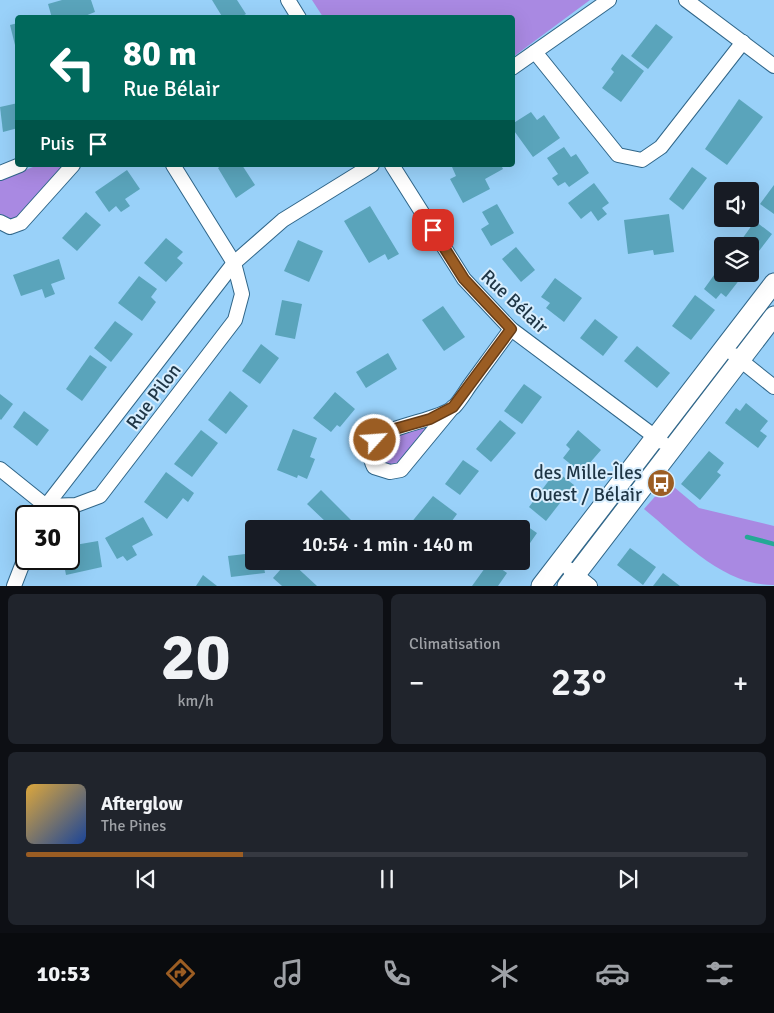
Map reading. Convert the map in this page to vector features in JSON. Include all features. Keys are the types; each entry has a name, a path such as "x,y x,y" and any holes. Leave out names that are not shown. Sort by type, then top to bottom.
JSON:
{"street":[{"path":"288,0 297,15"},
{"path":"515,66 609,0"},
{"path":"686,0 774,66"},
{"path":"535,52 618,155 642,160 661,147 742,42"},
{"path":"0,173 15,167"},
{"path":"0,222 10,226 21,223 72,167"},
{"path":"174,167 234,263"},
{"name":"Rue Pilon","path":"49,505 234,263 283,220 369,167"},
{"name":"Rue Bélair","path":"393,167 464,279 511,329 671,450"},
{"name":"Rue Pilon","path":"76,505 100,496 235,320 242,294 234,263"},
{"path":"541,586 774,283"},
{"path":"560,562 578,582 671,450 774,316"},
{"path":"453,407 430,419 384,432 375,440 370,449 374,467 390,472 401,470 453,407 511,329"},
{"path":"725,348 774,388"},
{"path":"0,469 38,505"},
{"path":"14,586 20,570"}],"shaded area":[{"path":"312,0 590,0 515,56 515,15 322,15"},
{"path":"33,167 64,167 18,218 12,219 0,214 0,180"},
{"path":"442,417 396,465 387,466 377,462 374,449 380,442"},
{"path":"668,482 699,508 774,526 774,585 755,583 737,578 720,569 704,559 644,509"}],"building":[{"path":"62,0 91,0 95,12 88,15 51,15 48,4"},
{"path":"212,0 237,0 246,14 244,15 221,15"},
{"path":"15,24 15,45 10,25"},
{"path":"656,24 673,37 648,69 631,56"},
{"path":"622,54 644,71 621,102 602,88 614,72 611,69"},
{"path":"739,99 763,117 727,165 705,149"},
{"path":"15,104 15,129 3,132 0,107"},
{"path":"531,112 537,120 544,115 560,138 533,157 515,132 515,122"},
{"path":"564,147 571,157 576,154 589,173 569,187 565,182 558,186 552,178 558,174 547,158"},
{"path":"243,167 255,185 236,198 218,168"},
{"path":"452,167 502,167 503,169 485,179 490,189 463,203 450,179 456,176"},
{"path":"692,167 707,178 683,210 669,199"},
{"path":"127,170 140,189 125,199 130,206 121,212 116,206 109,212 95,192"},
{"path":"594,183 609,203 602,208 607,214 598,221 591,211 581,219 568,203"},
{"path":"774,185 774,214 760,204"},
{"path":"497,204 514,233 491,246 481,229 489,224 482,212"},
{"path":"370,206 399,254 388,260 385,254 369,263 344,221"},
{"path":"86,212 101,225 77,251 62,238"},
{"path":"669,214 674,252 654,255 653,250 628,254 624,220"},
{"path":"759,224 772,234 759,251 759,237 743,237 751,227 759,227"},
{"path":"166,238 183,252 177,258 183,263 166,282 144,263"},
{"path":"298,240 323,251 309,282 284,271"},
{"path":"516,247 535,270 521,282 502,259"},
{"path":"59,259 65,279 51,284 55,294 45,298 42,289 21,296 13,275"},
{"path":"714,275 714,282 738,282 726,297 721,293 716,299 704,289"},
{"path":"139,276 157,289 151,297 156,302 142,321 118,303"},
{"path":"555,278 582,298 564,322 546,308 550,303 541,297"},
{"path":"695,295 715,310 691,340 672,326"},
{"path":"282,300 302,304 295,339 275,335"},
{"path":"443,306 465,337 444,351 422,320"},
{"path":"595,319 618,337 603,356 580,338"},
{"path":"115,321 133,334 111,362 94,348"},
{"path":"261,344 279,358 260,384 242,371"},
{"path":"637,346 670,373 657,388 624,361"},
{"path":"388,353 397,369 366,388 356,372"},
{"path":"90,355 107,367 82,401 66,389"},
{"path":"524,384 542,397 522,424 504,411"},
{"path":"230,391 248,406 226,434 208,420"},
{"path":"335,392 355,409 340,427 337,425 331,432 313,418"},
{"path":"0,394 13,404 1,420 0,419"},
{"path":"746,403 768,421 760,431 767,436 758,448 725,423 736,408 740,411"},
{"path":"24,411 49,430 37,446 13,427"},
{"path":"500,420 516,433 491,462 476,449"},
{"path":"293,429 317,438 310,457 315,459 307,479 298,475 297,478 277,470"},
{"path":"201,430 218,443 192,477 174,464"},
{"path":"578,430 601,450 588,465 586,463 579,471 563,458 570,449 566,445"},
{"path":"709,451 724,463 717,472 721,475 700,500 681,484"},
{"path":"463,460 479,471 460,495 445,484"},
{"path":"556,471 574,485 546,521 529,507"},
{"path":"166,472 194,493 188,502 183,498 167,519 144,502"},
{"path":"321,490 351,520 324,520 307,504"},
{"path":"433,496 457,514 453,520 413,520"},
{"path":"143,517 153,535 132,546 137,555 127,561 123,556 117,559 105,538"},
{"path":"530,528 537,533 530,543"},
{"path":"98,541 102,567 66,575 65,570 80,570 80,544"},
{"path":"630,548 656,567 643,585 617,565"},
{"path":"245,554 245,570 264,570 265,573 231,577 228,556"},
{"path":"280,570 300,570 317,586 282,586 273,578"},
{"path":"484,570 503,570 507,573 498,586 472,586"},
{"path":"663,573 680,586 653,586"},
{"path":"203,575 217,586 196,586"}],"waterway":[{"path":"747,537 774,544"}],"place":[{"name":"des Mille-Îles Ouest / Bélair","path":"661,483"}],"route":[{"path":"375,440 384,432 430,419 453,407 511,329 464,279 433,230"}]}
